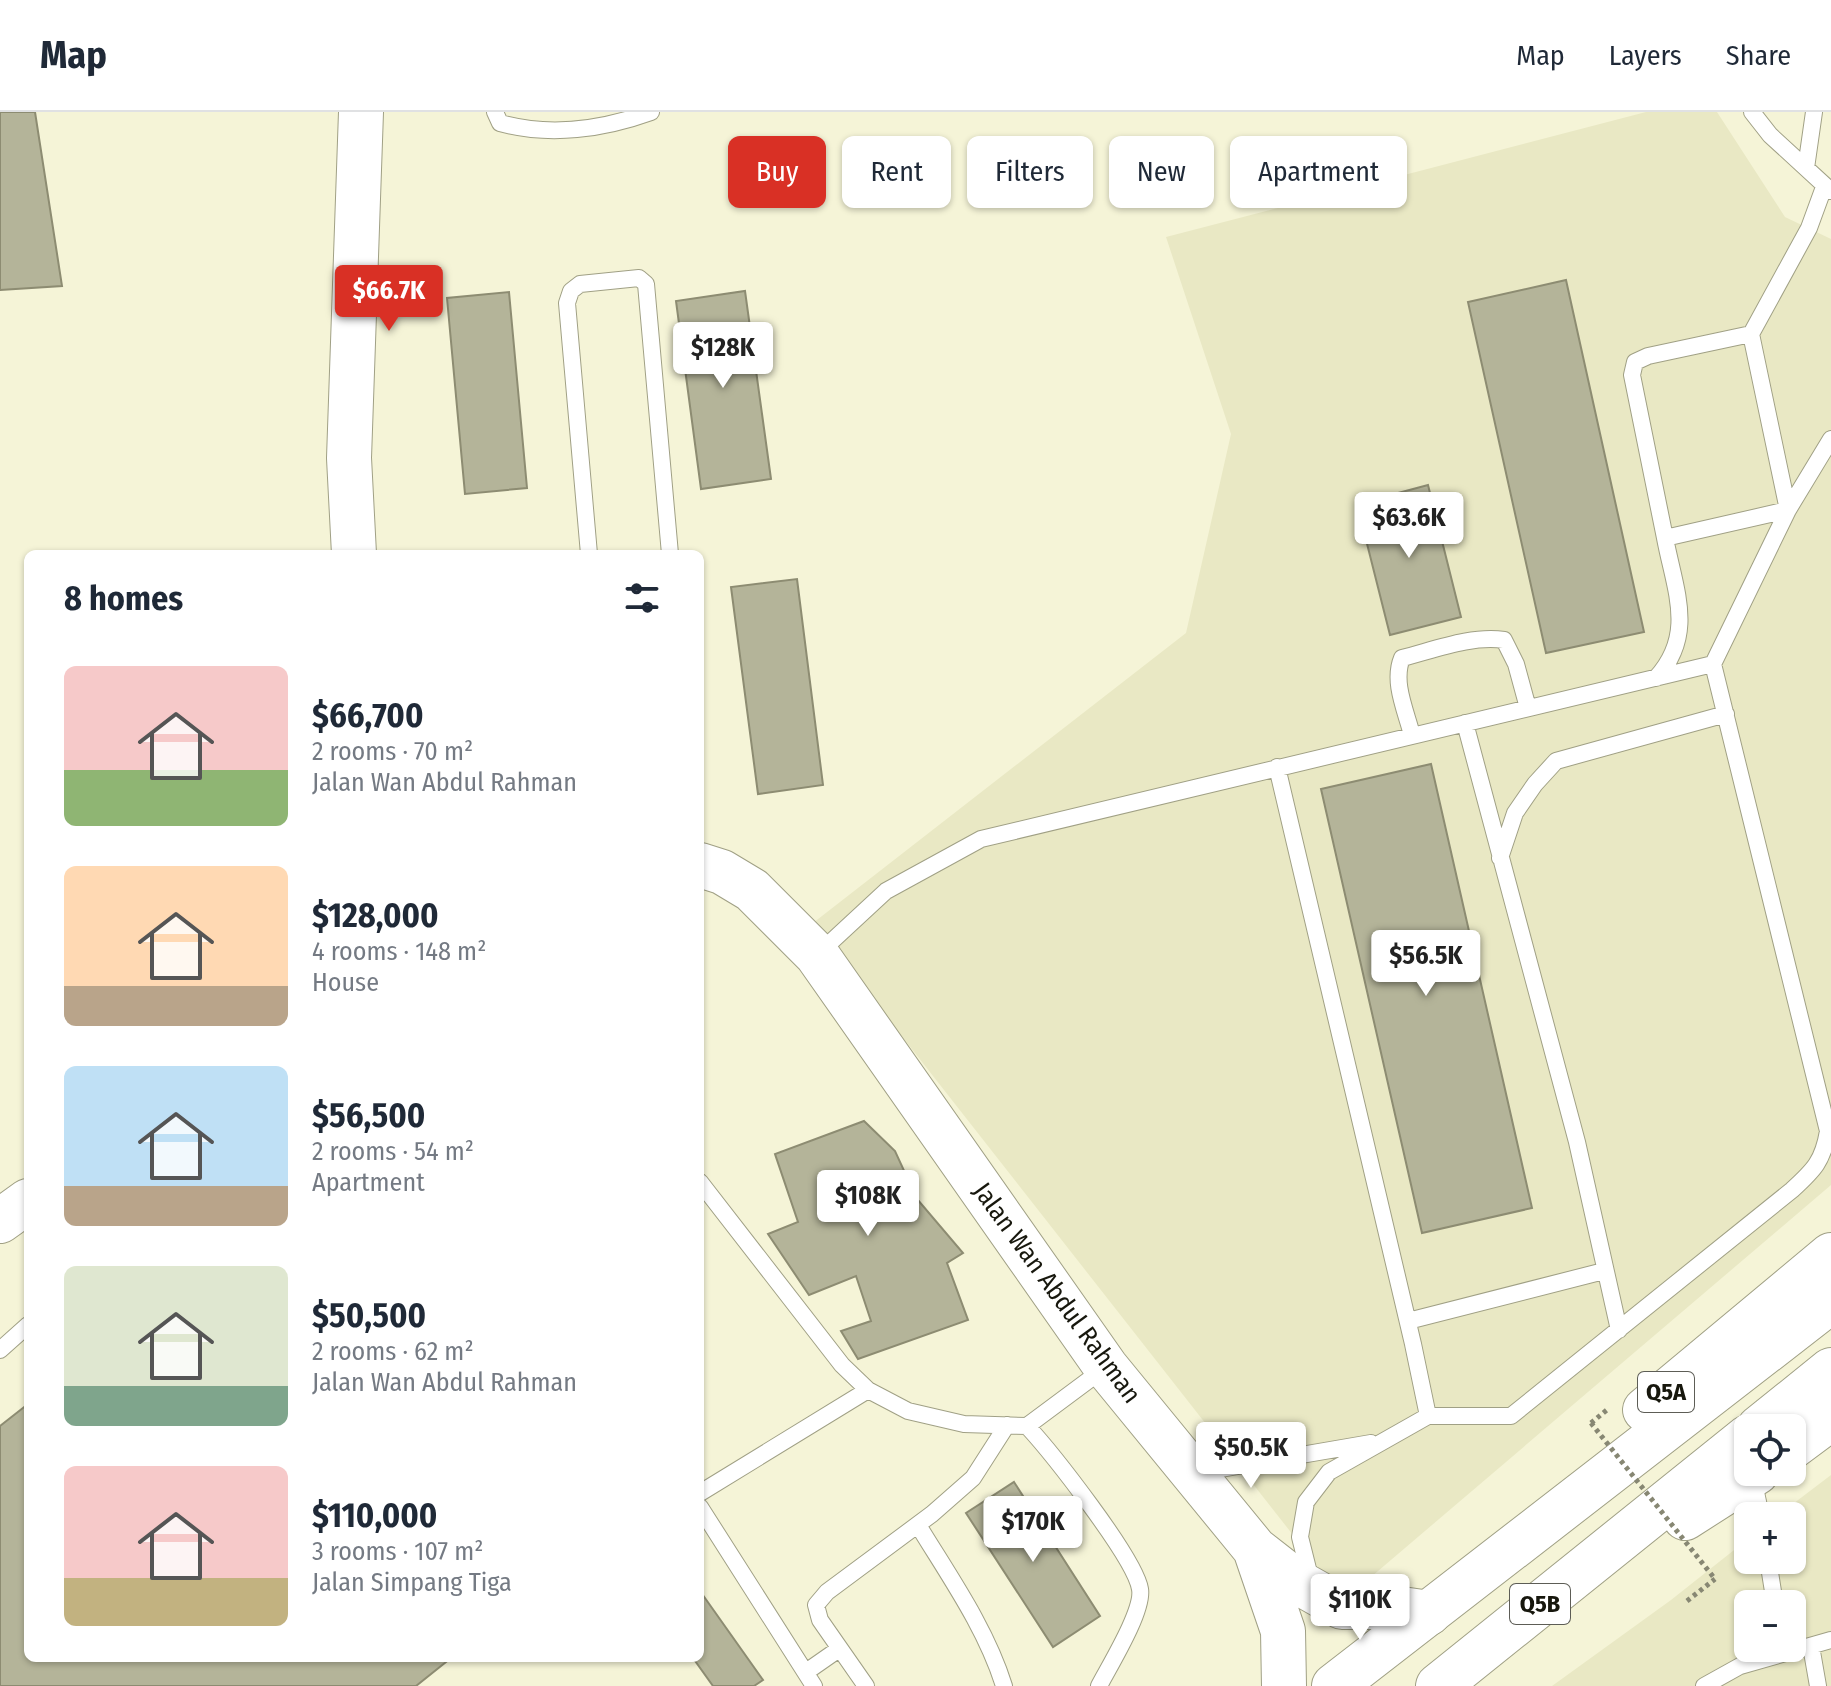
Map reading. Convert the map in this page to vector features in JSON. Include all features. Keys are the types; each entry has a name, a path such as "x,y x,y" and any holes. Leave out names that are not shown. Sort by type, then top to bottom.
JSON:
{"main road":[{"path":"354,550 349,458 361,112"},
{"name":"Jalan Wan Abdul Rahman","path":"704,866 722,872 752,890 817,955 1106,1367 1255,1549"},
{"path":"0,1221 24,1204"},
{"name":"Q5A","path":"1517,1545 1587,1458 1831,1255"},
{"name":"Q5A","path":"1334,1686 1831,1301"},
{"path":"1776,1414 1831,1370"},
{"path":"1806,1437 1831,1418"},
{"name":"Q5B","path":"1438,1686 1642,1521 1734,1483"},
{"name":"Q5B","path":"1557,1590 1648,1542 1737,1486"},
{"path":"1255,1549 1342,1607 1388,1607 1429,1613"},
{"path":"1255,1549 1283,1631 1284,1686"}],"lane":[{"path":"495,112 500,123 521,129 584,129 630,120 651,112"},
{"path":"1752,112 1770,135 1828,189 1751,334 1788,510"},
{"path":"1806,168 1814,112"},
{"path":"589,550 567,303 571,291 580,284 639,278 646,284 670,550"},
{"path":"1656,678 1671,661 1680,621 1632,375 1635,362 1648,356 1751,334"},
{"path":"1317,1593 1308,1574 1300,1537 1306,1502 1329,1472 1428,1416 1511,1416 1792,1190 1811,1173 1824,1155 1828,1131 1713,664 1788,510 1831,439"},
{"path":"1665,538 1788,510"},
{"path":"1412,735 1399,683 1398,668 1402,658 1448,646 1489,638 1504,640 1516,664 1528,708"},
{"path":"817,955 886,891 981,839 1713,664"},
{"path":"1499,859 1515,813 1556,761 1726,714"},
{"path":"1465,723 1577,1142 1619,1330"},
{"path":"1277,767 1428,1416"},
{"path":"704,1187 842,1365 868,1390 908,1411 964,1424 1027,1426 1106,1367"},
{"path":"1408,1321 1604,1271"},
{"path":"0,1350 24,1329"},
{"path":"704,1491 868,1390"},
{"path":"866,1686 820,1620 816,1605 827,1592 918,1525 973,1478 1007,1425"},
{"path":"1027,1426 1090,1506 1126,1559 1141,1590 1135,1617 1099,1686"},
{"path":"1194,1474 1380,1441"},
{"path":"704,1513 810,1679 839,1649"},
{"path":"918,1525 974,1617 997,1662 1004,1686"},
{"path":"1806,1647 1831,1640"},
{"path":"1811,1646 1818,1686"},
{"path":"1704,1686 1752,1662"}],"path":[{"path":"1591,1423 1715,1579 1687,1601"}],"shaded area":[{"path":"1646,112 1717,112 1785,217 1831,239 1831,1185 1344,1600 813,923 1186,633 1231,434 1166,237 1277,208 1407,208 1407,174"},
{"path":"1831,1475 1831,1686 1552,1686 1734,1550 1734,1574 1806,1574 1806,1502 1795,1502"}],"building":[{"path":"0,112 35,112 62,286 0,290"},
{"path":"1566,280 1644,632 1546,653 1468,302"},
{"path":"745,291 771,479 701,489 676,301"},
{"path":"509,292 527,488 465,494 447,298"},
{"path":"1428,485 1461,617 1390,635 1357,504"},
{"path":"797,579 823,785 758,794 731,587"},
{"path":"1431,764 1532,1208 1422,1233 1321,789"},
{"path":"864,1121 895,1151 917,1199 963,1253 947,1263 968,1320 858,1359 841,1331 871,1321 856,1276 809,1295 768,1234 798,1222 775,1154"},
{"path":"24,1407 24,1662 446,1662 416,1686 0,1686 0,1426"},
{"path":"1014,1482 1100,1616 1053,1647 966,1513"},
{"path":"704,1597 763,1680 754,1686 713,1686 696,1662 704,1662"}]}
